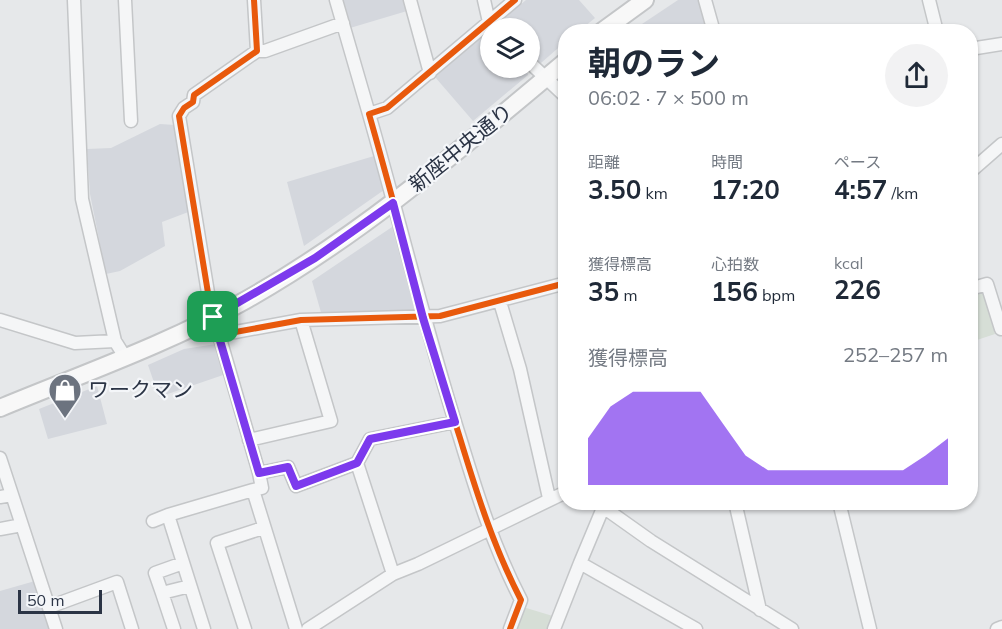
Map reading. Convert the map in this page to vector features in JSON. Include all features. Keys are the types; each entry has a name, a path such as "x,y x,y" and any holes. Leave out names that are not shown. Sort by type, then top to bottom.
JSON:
{"street":[{"path":"74,0 82,199 115,341 125,357"},
{"path":"125,0 131,121"},
{"path":"254,0 257,51"},
{"path":"336,0 423,318 455,422 489,530 521,600 510,629"},
{"path":"410,0 430,73"},
{"path":"484,0 490,18"},
{"path":"498,18 515,0"},
{"path":"611,24 645,0"},
{"path":"705,0 712,24"},
{"path":"929,0 936,24"},
{"path":"153,521 262,488 213,317 179,116 184,108 193,102 194,95 257,51 274,48 343,23"},
{"path":"369,114 387,108 480,34"},
{"path":"978,48 1002,44"},
{"name":"新座中央通り","path":"0,408 125,357 213,317 315,258 393,203 558,67"},
{"path":"540,73 558,90"},
{"path":"978,165 1002,144"},
{"path":"978,287 987,284 1000,329"},
{"path":"219,335 301,320 440,316 558,285"},
{"path":"501,302 520,369 549,498"},
{"path":"0,320 75,343 115,341"},
{"path":"249,440 331,421 301,320"},
{"path":"259,473 288,467 296,486 357,463 370,439 455,422"},
{"path":"0,458 6,496 22,525 56,629"},
{"path":"357,463 393,574"},
{"path":"253,489 263,528 296,629"},
{"path":"308,629 393,574 489,530 558,495"},
{"path":"556,623 580,563 597,510"},
{"path":"607,510 792,629"},
{"path":"737,510 760,610"},
{"path":"841,510 870,629"},
{"path":"168,515 204,629"},
{"path":"0,529 22,525"},
{"path":"244,629 217,543 263,528"},
{"path":"174,629 155,573 183,563"},
{"path":"580,563 696,629"},
{"path":"48,607 117,582 132,629"},
{"path":"162,593 190,586"},
{"path":"321,622 332,629"},
{"path":"997,629 1002,627"}],"shaded area":[{"path":"341,0 405,0 407,11 350,28"},
{"path":"526,0 579,0 595,18 588,24 558,24 558,48 541,63 540,18 505,18"},
{"path":"678,0 700,0 707,24 642,24"},
{"path":"480,38 480,78 524,78 473,121 435,77"},
{"path":"160,124 175,125 191,211 162,222 165,246 120,271 106,274 90,194 87,149 111,148"},
{"path":"374,156 384,190 304,246 287,182"},
{"path":"395,225 417,308 416,313 367,312 322,316 312,281"},
{"path":"983,291 995,334 978,340 978,293"},
{"path":"216,344 226,374 159,397 148,365 184,349"},
{"path":"97,386 107,424 48,439 39,409"},
{"path":"35,581 50,629 0,629 0,591"},
{"path":"523,607 556,617 552,629 514,629"}],"cycle path":[{"path":"254,0 257,51 194,95 193,102 184,108 179,116 210,305 219,335 301,320 440,316 558,285"},
{"path":"510,629 521,600 494,541 466,459 369,114 387,108 515,0"}],"place":[{"name":"ワークマン","path":"65,419"}],"route":[{"path":"393,203 423,318 455,422 370,439 357,463 296,486 288,467 259,473 213,317 279,281 352,234 393,203"}]}
